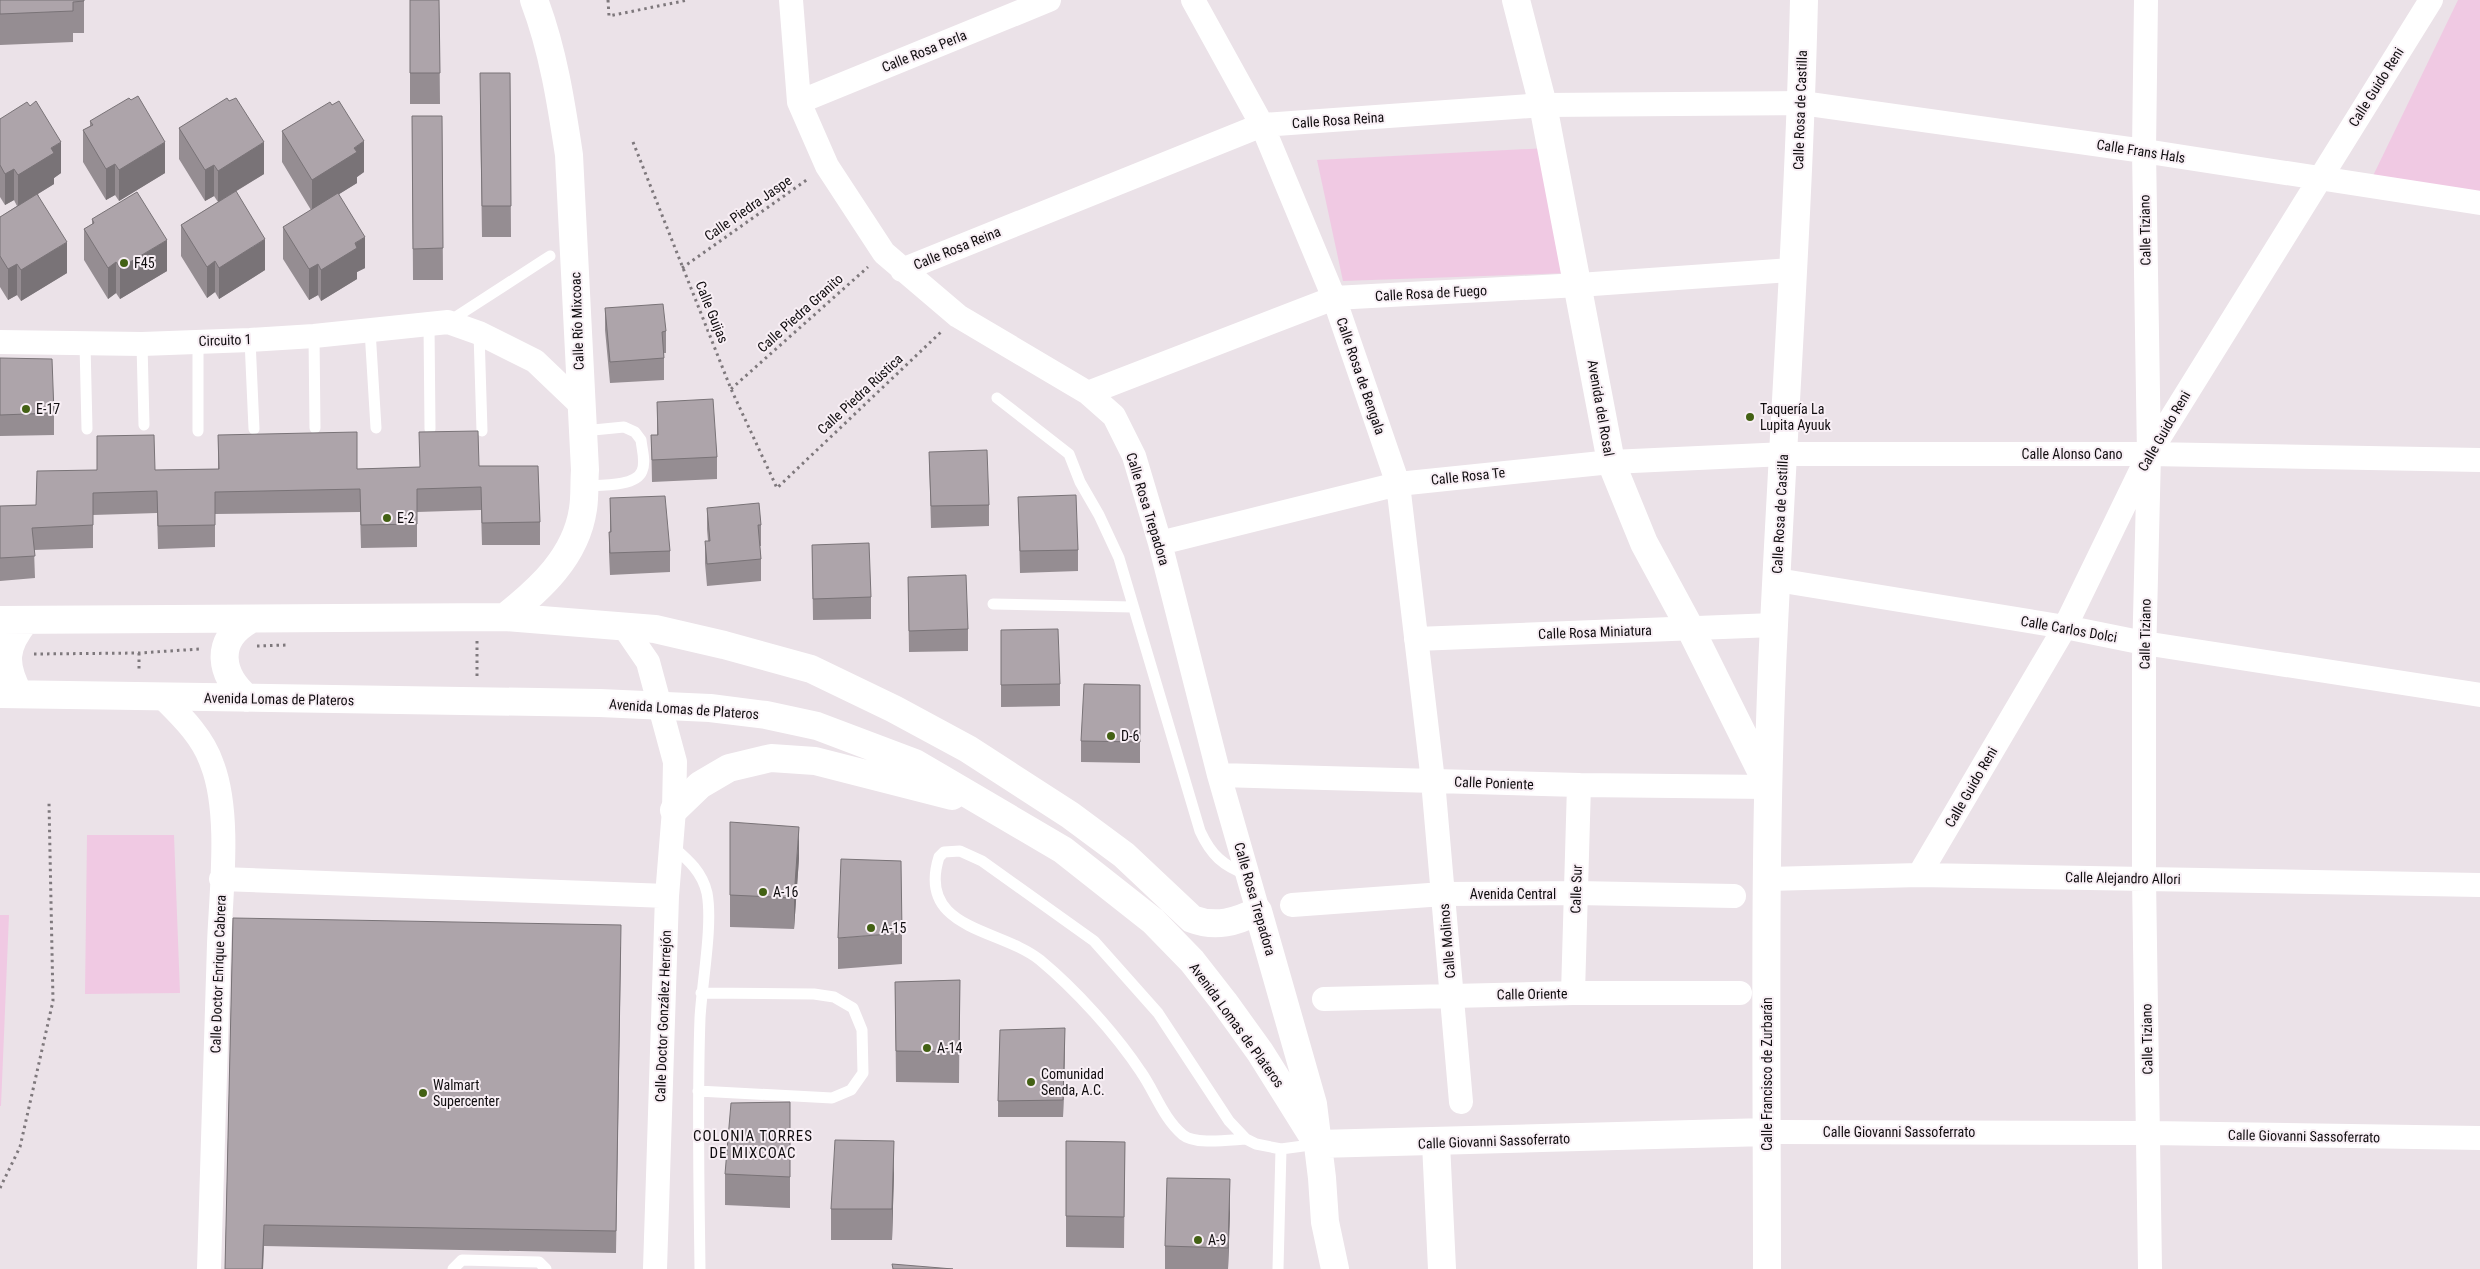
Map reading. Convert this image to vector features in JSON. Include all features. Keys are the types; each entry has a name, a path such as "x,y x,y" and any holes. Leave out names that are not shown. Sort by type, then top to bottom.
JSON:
{"main road":[{"name":"Calle Río Mixcoac","path":"505,617 538,591 559,566 572,542 583,510 582,431 569,155 562,105 548,36 534,0"},
{"name":"Avenida del Rosal","path":"1516,0 1543,105 1611,462 1644,543 1690,628 1769,788"},
{"name":"Calle Rosa de Castilla","path":"1767,879 1774,625 1802,103 1804,0"},
{"path":"9,694 9,642 12,620 505,617 655,629 724,645 811,669 894,709 968,749 1062,810 1124,855 1192,919 1222,924 1258,911"},
{"path":"247,698 234,686 227,674 225,653 234,631 248,620"},
{"name":"Avenida Lomas de Plateros","path":"9,694 691,707 766,715 817,726 915,764 1063,850 1153,921 1192,961 1224,1002 1260,1052 1318,1144"},
{"path":"674,810 700,785 729,768 771,758 815,761 986,806"},
{"name":"Calle Francisco de Zurbarán","path":"1767,879 1767,1269"},
{"name":"Calle Rosa Trepadora","path":"1258,911 1306,1073 1318,1144"},
{"name":"Calle Giovanni Sassoferrato","path":"1318,1144 1436,1143 1767,1132"},
{"path":"1436,1143 1442,1269"},
{"path":"1318,1144 1325,1222 1335,1269"},
{"path":"1321,1269 1325,1222"}],"street":[{"name":"Calle Rosa Trepadora","path":"791,0 799,102 827,166 884,253 958,316 1088,393 1114,416 1134,456 1160,543 1219,775 1258,911"},
{"name":"Calle Rosa Perla","path":"799,102 1049,0"},
{"name":"Calle Rosa de Bengala","path":"1193,0 1262,125 1334,298 1398,484 1433,781"},
{"name":"Calle Tiziano","path":"2146,0 2144,151 2149,454 2144,643 2144,879 2150,1269"},
{"name":"Calle Guido Reni","path":"1919,875 2065,627 2149,454 2431,0"},
{"name":"Calle Rosa Reina","path":"902,270 1262,125 1543,105 1802,103"},
{"name":"Calle Frans Hals","path":"1802,103 2144,151 2480,203"},
{"name":"Calle Rosa de Fuego","path":"1088,393 1334,298 1579,286 1792,270"},
{"name":"Circuito 1","path":"0,342 142,344 250,340 314,336 439,323 479,333 535,361 580,404"},
{"name":"Calle Alonso Cano","path":"1784,454 2149,454 2480,460"},
{"name":"Calle Rosa Te","path":"1160,543 1398,484 1611,462 1784,454"},
{"name":"Calle Carlos Dolci","path":"1777,580 2065,627 2144,643 2480,694"},
{"name":"Calle Rosa Miniatura","path":"1416,638 1774,625"},
{"name":"Calle Doctor González Herrejón","path":"624,627 648,662 675,762 674,810 667,896 655,1269"},
{"name":"Calle Doctor Enrique Cabrera","path":"162,698 187,722 212,763 221,804 221,879 209,1269"},
{"name":"Calle Poniente","path":"1219,775 1769,788"},
{"name":"Calle Molinos","path":"1433,781 1461,1102"},
{"name":"Calle Sur","path":"1574,993 1579,785"},
{"name":"Calle Alejandro Allori","path":"1767,879 1919,875 2480,885"},
{"path":"221,879 667,896"},
{"name":"Avenida Central","path":"1292,905 1443,894 1576,893 1734,896"},
{"name":"Calle Oriente","path":"1324,999 1574,993 1740,993"},
{"name":"Calle Giovanni Sassoferrato","path":"1767,1132 2149,1133 2480,1138"}],"lane":[{"name":"Circuito 1","path":"439,323 550,256"},
{"path":"430,429 439,323"},
{"path":"370,330 376,428"},
{"path":"479,333 482,431"},
{"path":"314,336 315,428"},
{"path":"250,340 254,429"},
{"path":"198,341 198,431"},
{"path":"85,344 87,429"},
{"path":"142,344 144,426"},
{"path":"997,398 1069,454 1080,482 1099,515 1119,558 1200,831 1207,846 1221,863 1248,874"},
{"path":"582,431 624,427 630,429 641,440 644,464 640,476 633,482 584,486"},
{"path":"993,604 1132,607"},
{"path":"671,845 696,867 707,892 708,920 701,993 698,1091 700,1269"},
{"path":"1246,1139 1205,1141 1184,1136 1167,1118 1142,1072 1113,1035 1046,965 1039,959 1004,940 968,926 945,909 936,889 939,857 944,852 960,851 982,861 1094,940 1158,1013 1229,1121 1246,1139 1256,1144 1281,1149 1318,1144"},
{"path":"698,1091 832,1098 851,1090 863,1073 864,1050 862,1030 853,1008 834,997 814,994 701,993"},
{"path":"1278,1269 1281,1149"},
{"path":"452,1269 462,1260 539,1262 546,1269"}],"path":[{"path":"608,0 609,16 688,0"},
{"name":"Calle Guijas","path":"633,142 731,389 777,488"},
{"name":"Calle Piedra Jaspe","path":"682,268 827,166"},
{"name":"Calle Piedra Granito","path":"731,389 884,253"},
{"name":"Calle Piedra Rústica","path":"777,488 958,316"},
{"path":"467,641 486,641"},
{"path":"477,641 478,702"},
{"path":"9,654 138,653 227,647 297,645"},
{"path":"0,1188 20,1146 53,1001 49,803"}],"shaded area":[{"path":"2458,0 2480,0 2480,194 2370,182"},
{"path":"1547,148 1570,273 1343,281 1317,160"},
{"path":"87,835 174,835 180,993 85,994"},
{"path":"0,915 9,915 1,1106 0,1106"}],"building":[{"path":"0,0 84,1 73,2 73,11 0,14"},
{"path":"410,0 439,0 440,73 410,73"},
{"path":"480,73 510,73 511,206 482,206"},
{"path":"138,96 165,142 119,170 115,164 106,169 83,130 93,125 90,121 129,98 131,100"},
{"path":"227,98 229,101 236,98 264,142 218,171 214,165 205,170 179,128"},
{"path":"36,101 61,142 51,148 54,153 18,175 14,169 5,174 0,165 0,119 27,102 30,106"},
{"path":"339,101 364,141 354,148 357,152 312,180 282,131 330,102 332,105"},
{"path":"412,116 442,116 443,248 413,249"},
{"path":"236,191 265,239 219,268 215,261 207,267 181,225"},
{"path":"137,192 167,240 120,268 116,262 108,268 84,229 94,223 92,219"},
{"path":"338,193 365,237 355,243 357,248 321,270 318,264 309,269 283,227"},
{"path":"37,194 67,242 21,270 17,264 8,269 0,256 0,217"},
{"path":"663,304 666,331 662,332 664,358 610,362 605,308"},
{"path":"0,358 52,359 54,413 0,415"},
{"path":"713,399 717,457 652,460 651,435 658,435 657,402"},
{"path":"478,431 479,466 538,466 540,522 482,523 481,487 417,489 417,524 361,525 360,489 215,492 215,525 158,526 157,491 93,493 93,525 32,528 35,556 0,558 0,506 36,505 37,471 97,470 97,436 154,435 155,470 219,469 218,435 357,432 357,469 420,467 419,432"},
{"path":"987,450 989,505 931,506 929,452"},
{"path":"1076,495 1078,550 1020,551 1018,497"},
{"path":"665,496 670,551 610,553 610,498"},
{"path":"759,503 761,525 758,525 761,559 707,564 705,541 710,541 707,508"},
{"path":"869,543 871,597 813,599 812,545"},
{"path":"966,575 968,629 909,631 908,577"},
{"path":"1058,629 1060,684 1001,685 1001,630"},
{"path":"1084,684 1140,685 1140,742 1081,741"},
{"path":"730,822 799,827 794,898 730,895"},
{"path":"841,859 901,861 902,933 838,938"},
{"name":"Walmart Supercenter","path":"233,918 621,925 616,1231 264,1225 262,1269 225,1269"},
{"path":"960,980 959,1052 896,1051 895,982"},
{"name":"Comunidad Senda, A.C.","path":"1065,1028 1063,1100 998,1101 1000,1030"},
{"path":"790,1102 790,1177 725,1174 731,1103"},
{"path":"835,1140 894,1141 892,1209 831,1209"},
{"path":"1066,1141 1125,1142 1124,1217 1066,1216"},
{"path":"1167,1178 1230,1179 1228,1248 1165,1246"},
{"path":"892,1264 953,1269 893,1269"}],"place":[{"name":"F45","path":"124,263"},
{"name":"E-17","path":"26,409"},
{"name":"Taquería La Lupita Ayuuk","path":"1750,417"},
{"name":"E-2","path":"387,518"},
{"name":"D-6","path":"1111,736"},
{"name":"A-16","path":"763,892"},
{"name":"A-15","path":"871,928"},
{"name":"A-14","path":"927,1048"},
{"name":"Comunidad Senda, A.C.","path":"1031,1082"},
{"name":"Walmart Supercenter","path":"423,1093"},
{"name":"A-9","path":"1198,1240"}],"district":[{"name":"COLONIA TORRES DE MIXCOAC","path":"753,1144"}]}
